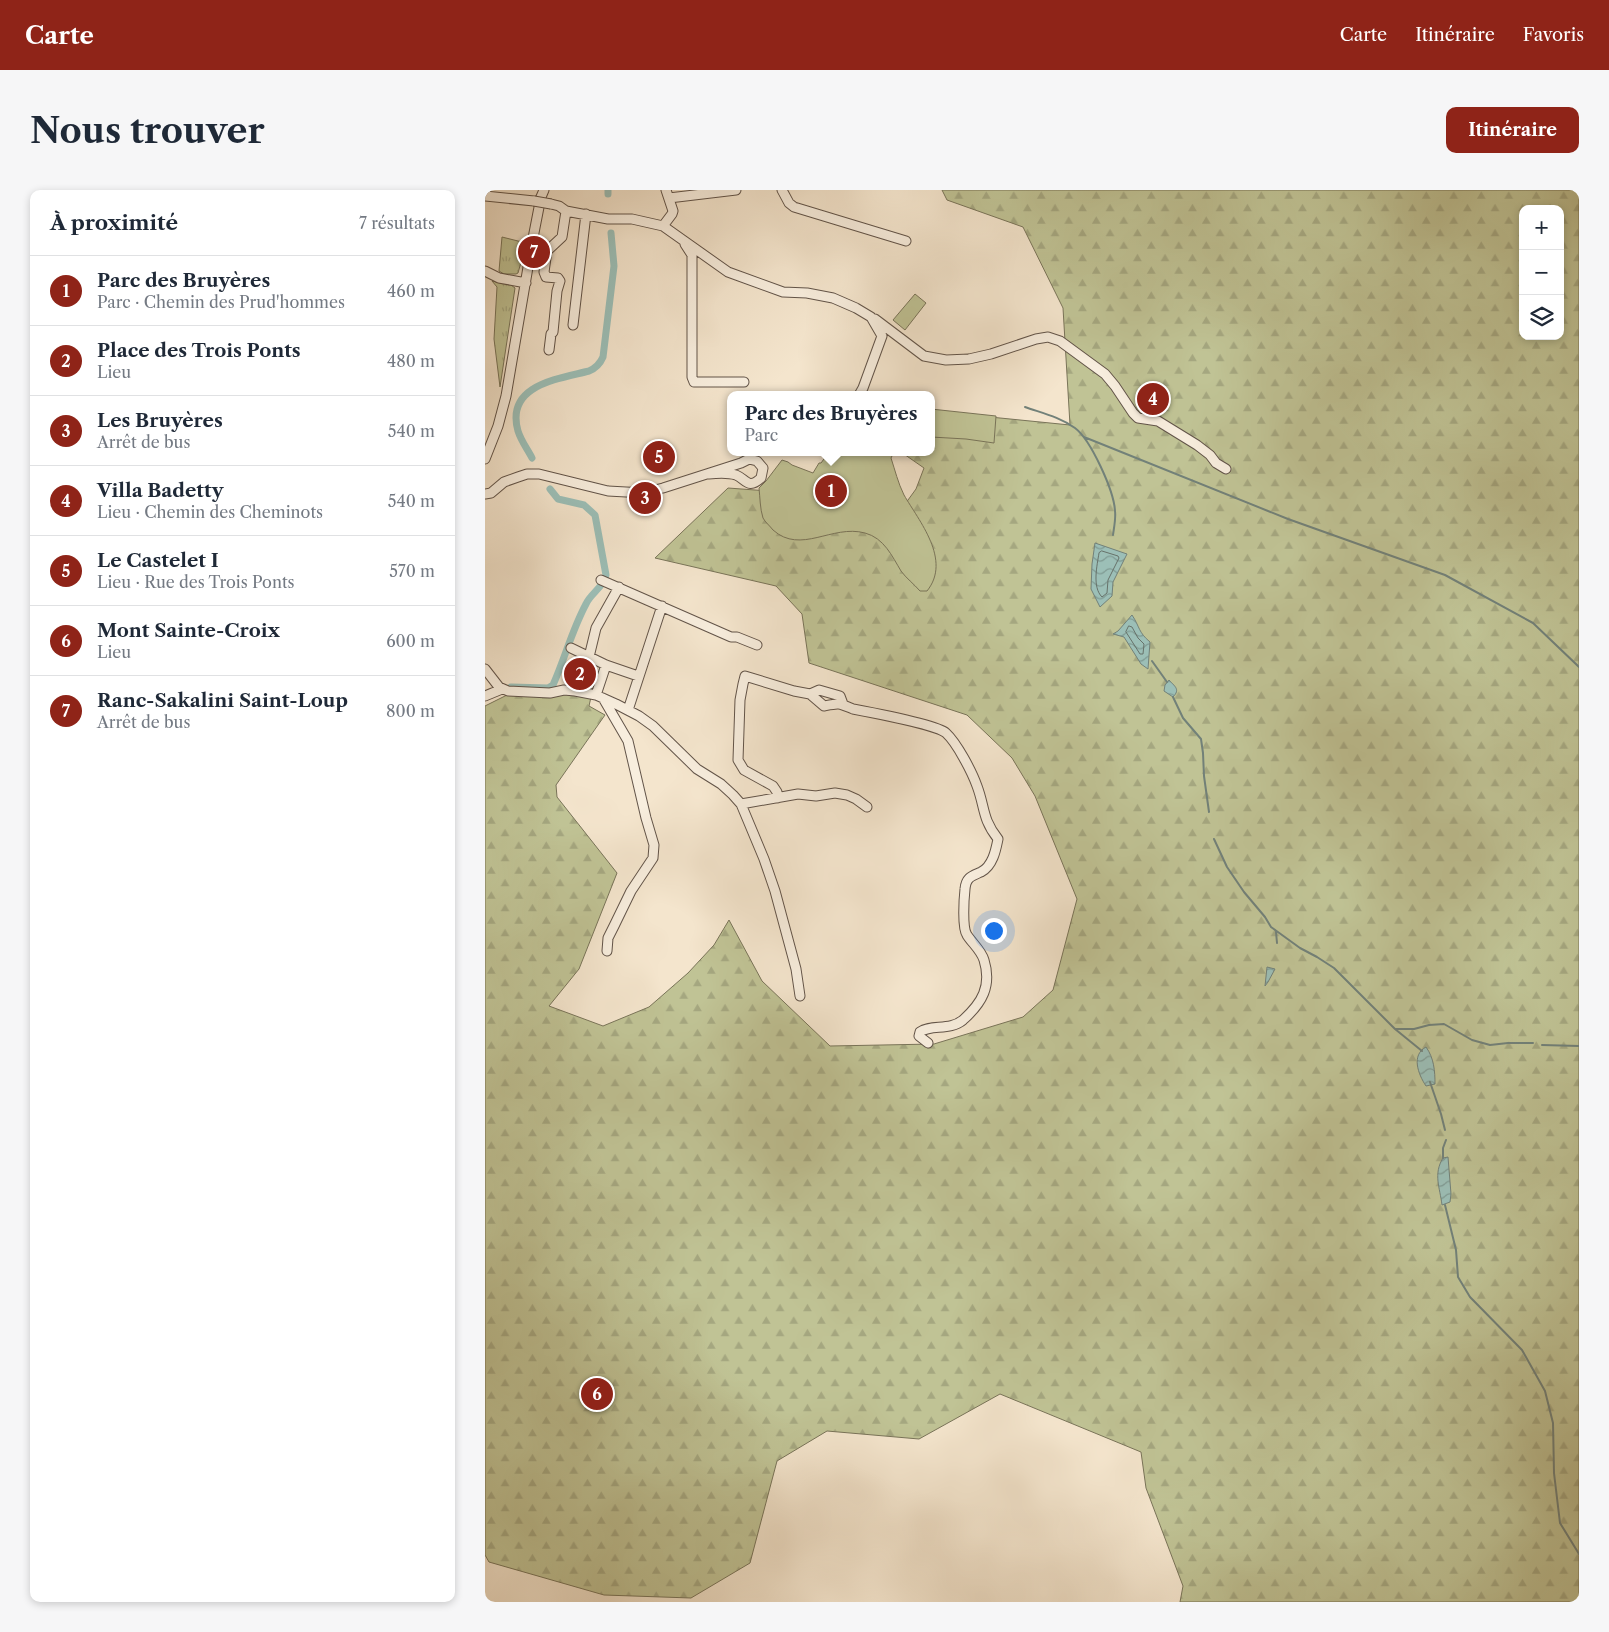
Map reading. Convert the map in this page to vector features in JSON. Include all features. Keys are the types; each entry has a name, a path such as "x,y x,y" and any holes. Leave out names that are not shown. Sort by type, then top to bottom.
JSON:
{"street":[{"path":"485,459 498,426 506,396 513,349 513,332 544,190"},
{"path":"663,226 673,214 667,194 736,190"},
{"path":"782,190 789,203 795,207 906,241"},
{"path":"485,196 534,201 559,206 566,211 608,219 632,219 663,226 728,272 783,292 807,293 833,298 856,308 924,356 946,360 976,358 1036,339 1048,337 1060,341 1105,374 1133,414 1138,418 1158,421 1197,445 1226,469"},
{"path":"549,350 560,281 558,278 546,277 544,272 547,251 562,237 566,211"},
{"path":"573,325 586,214"},
{"path":"682,240 692,256 692,377 694,382 744,382"},
{"path":"485,270 499,278 524,283"},
{"path":"861,391 882,336 871,317"},
{"path":"487,493 504,482 527,474 547,475 608,491 631,493 650,492 749,459 757,461 763,468 763,474 757,481 750,484 739,476 724,473 708,474"},
{"path":"739,476 738,468 741,463"},
{"path":"604,581 731,636 757,645"},
{"path":"589,656 596,628 619,587"},
{"path":"628,710 662,606"},
{"path":"571,648 605,665 638,676"},
{"path":"605,665 600,697 628,741 654,845 653,858 631,891 613,926 608,938 607,951"},
{"path":"485,669 502,689 508,691 550,693 564,690 600,697 628,710 653,726 697,769 721,784 741,804 775,891 796,969 800,996"},
{"path":"777,798 777,792 773,786 744,770 738,760 745,676 810,694 824,706 843,704 853,709 945,732 973,774 989,828 998,839 996,851 990,863 982,872 976,872 969,879 965,887 966,934 984,959 986,991 962,1021 951,1026 924,1029 920,1032 919,1036 928,1043"},
{"path":"485,696 502,689"},
{"path":"810,694 819,690 840,696 843,704"},
{"path":"741,804 798,794 816,796 835,793 847,795 867,807"}],"green space":[{"path":"942,190 1579,190 1579,1602 1180,1602 1183,1586 1146,1488 1141,1452 1000,1394 919,1439 827,1431 777,1461 750,1563 691,1598 604,1595 489,1562 485,1555 485,706 507,695 568,694 591,697 589,706 605,715 556,785 557,797 617,873 579,969 549,1006 603,1026 649,1007 688,973 714,945 729,920 762,981 830,1046 934,1044 1023,1017 1053,990 1077,899 1035,796 1012,758 967,715 809,663 802,614 776,586 655,558 728,488 809,494 900,511 916,489 924,468 907,456 935,456 935,413 1070,425 1063,308 1023,227 947,200"},
{"path":"502,237 526,244 518,273 516,274 504,274 499,271"},
{"path":"492,281 511,285 515,288 500,387 494,339 497,287"},
{"path":"915,294 926,303 905,330 893,320"},
{"path":"935,409 996,416 994,443 935,437"},
{"path":"826,456 836,456 837,458 839,456 892,456 900,486 931,541 935,554 936,567 934,579 927,591 920,591 903,574 887,548 872,535 853,531 806,540 795,540 784,537 773,530 764,520 761,511 759,488 782,460 813,473 819,463"}],"water":[{"path":"1095,543 1127,554 1113,582 1112,596 1100,607 1091,589"},
{"path":"1132,615 1141,632 1150,642 1148,669 1141,664 1124,637 1113,634"},
{"path":"1169,680 1177,690 1173,697 1164,691 1165,685"},
{"path":"1267,967 1275,969 1265,986"},
{"path":"1426,1047 1434,1065 1435,1084 1426,1086 1417,1065 1417,1060 1421,1050"},
{"path":"1448,1157 1450,1202 1442,1205 1438,1170 1443,1158"}],"waterway":[{"path":"532,458 518,431 516,416 519,403 527,394 549,381 594,369 603,357 614,266 611,233"},
{"path":"1025,407 1069,424 1088,443 1101,466 1114,502 1113,535"},
{"path":"1084,437 1288,519 1445,575 1533,623 1579,667"},
{"path":"511,687 548,688 553,685 581,614 588,600 606,575 595,515 584,505 558,499 550,489"},
{"path":"1152,661 1167,682"},
{"path":"1173,697 1183,718 1201,739 1209,812"},
{"path":"1214,839 1227,867 1271,927 1300,948 1334,968 1395,1029 1414,1029 1444,1024 1472,1040 1490,1045 1533,1043"},
{"path":"1276,932 1277,943"},
{"path":"1395,1029 1422,1051"},
{"path":"1542,1045 1579,1046"},
{"path":"1430,1082 1445,1130"},
{"path":"1443,1158 1443,1148 1446,1140"},
{"path":"1445,1205 1456,1250 1458,1277 1470,1297 1522,1350 1545,1391 1553,1423 1554,1473 1560,1523 1579,1554"}],"place":[{"name":"Ranc-Sakalini Saint-Loup","path":"534,252"},
{"name":"Villa Badetty","path":"1153,399"},
{"name":"Le Castelet I","path":"659,457"},
{"name":"Parc des Bruyères","path":"831,491"},
{"name":"Les Bruyères","path":"645,498"},
{"name":"Place des Trois Ponts","path":"580,674"},
{"name":"Mont Sainte-Croix","path":"597,1394"}]}
